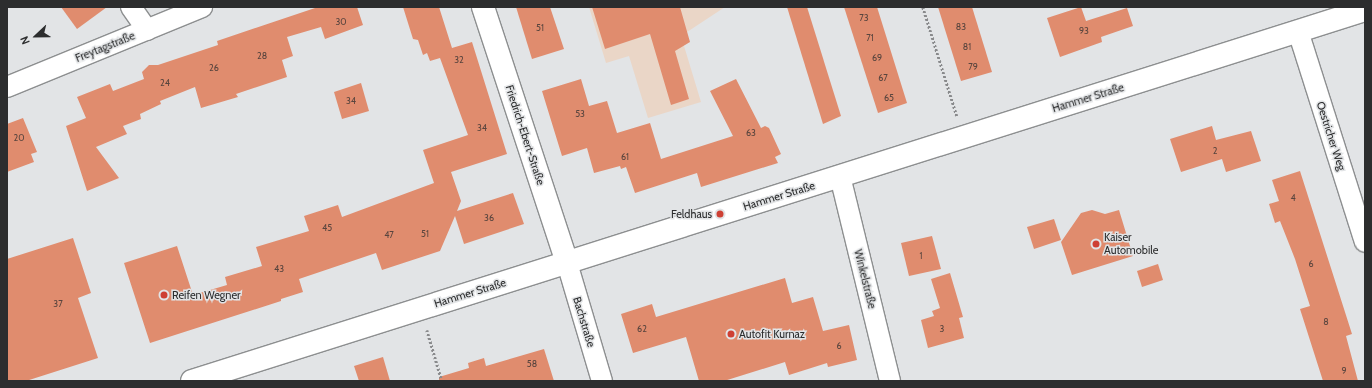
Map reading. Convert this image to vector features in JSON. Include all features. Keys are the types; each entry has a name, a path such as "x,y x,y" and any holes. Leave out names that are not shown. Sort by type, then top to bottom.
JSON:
{"main road":[{"name":"Friedrich-Ebert-Straße","path":"483,7 567,263"},
{"name":"Hammer Straße","path":"192,381 1365,10"}],"street":[{"path":"131,7 147,30"},
{"name":"Freytagstraße","path":"7,87 202,7"},
{"name":"Oestricher Weg","path":"1298,31 1365,242"},
{"name":"Winkelstraße","path":"840,176 890,381"},
{"name":"Bachstraße","path":"567,263 602,381"}],"path":[{"path":"923,7 963,136"},
{"path":"420,309 442,381"}],"shaded area":[{"path":"589,7 725,7 681,36 701,102 648,118 629,56 606,63"}],"building":[{"path":"61,7 107,7 77,29"},
{"path":"318,7 357,7 363,25 325,39 321,27 287,37 293,56 282,60 287,77 236,94 238,97 201,108 195,87 160,101 161,104 140,114 141,119 123,126 127,134 96,147 119,178 87,191 66,126 86,118 77,97 110,84 113,91 144,79 142,72 149,65 158,65 218,45 217,41"},
{"path":"403,7 439,7 452,48 472,42 507,154 451,172 461,201 457,211 513,193 524,224 464,244 455,216 440,251 382,270 376,253 299,279 303,292 281,299 281,301 150,343 124,263 177,246 193,295 227,285 225,277 262,266 256,247 309,231 304,216 338,205 342,217 434,183 423,150 468,135 440,58 430,61 427,53 423,55 418,40 413,39"},
{"path":"516,7 550,7 564,49 532,59"},
{"path":"592,7 680,7 690,42 675,51 689,99 671,105 650,34 605,49"},
{"path":"787,7 807,7 841,116 823,124"},
{"path":"844,7 877,7 907,103 878,113"},
{"path":"938,7 972,7 992,72 961,81"},
{"path":"1081,7 1086,21 1127,8 1133,26 1101,37 1102,42 1060,57 1047,18"},
{"path":"581,79 589,106 607,101 617,133 650,123 661,159 733,136 710,91 736,79 761,128 765,126 769,128 781,154 775,157 778,163 701,187 697,173 635,193 626,167 621,169 620,166 594,173 587,148 562,156 542,91"},
{"path":"361,83 369,111 342,119 334,92"},
{"path":"23,118 37,152 31,154 34,162 7,172 7,124"},
{"path":"1212,126 1216,140 1251,131 1261,161 1226,172 1222,159 1181,172 1170,139"},
{"path":"1300,171 1352,334 1346,336 1358,381 1323,381 1300,309 1310,306 1295,259 1280,221 1275,223 1269,204 1279,201 1272,180"},
{"name":"Kaiser Automobile","path":"1092,210 1105,214 1119,210 1133,256 1072,275 1061,242 1081,213"},
{"path":"1054,219 1061,240 1034,249 1027,227"},
{"path":"932,236 941,269 909,276 901,243"},
{"path":"73,238 91,293 78,298 98,358 26,381 7,381 7,259"},
{"path":"1158,264 1163,280 1142,287 1137,271"},
{"path":"950,273 963,317 959,318 964,338 928,348 921,320 934,316 932,311 940,308 931,279"},
{"path":"785,278 792,303 813,297 823,331 849,325 857,360 828,367 827,363 789,375 785,362 724,381 699,381 686,337 633,353 621,314 652,304 656,317"},
{"path":"544,349 554,381 439,381 439,377 469,368 468,363 484,358 486,366"},
{"path":"383,357 390,381 359,381 354,366"}],"place":[{"name":"Feldhaus","path":"720,214"},
{"name":"Kaiser Automobile","path":"1096,244"},
{"name":"Reifen Wegner","path":"164,295"},
{"name":"Autofit Kurnaz","path":"731,334"}]}
